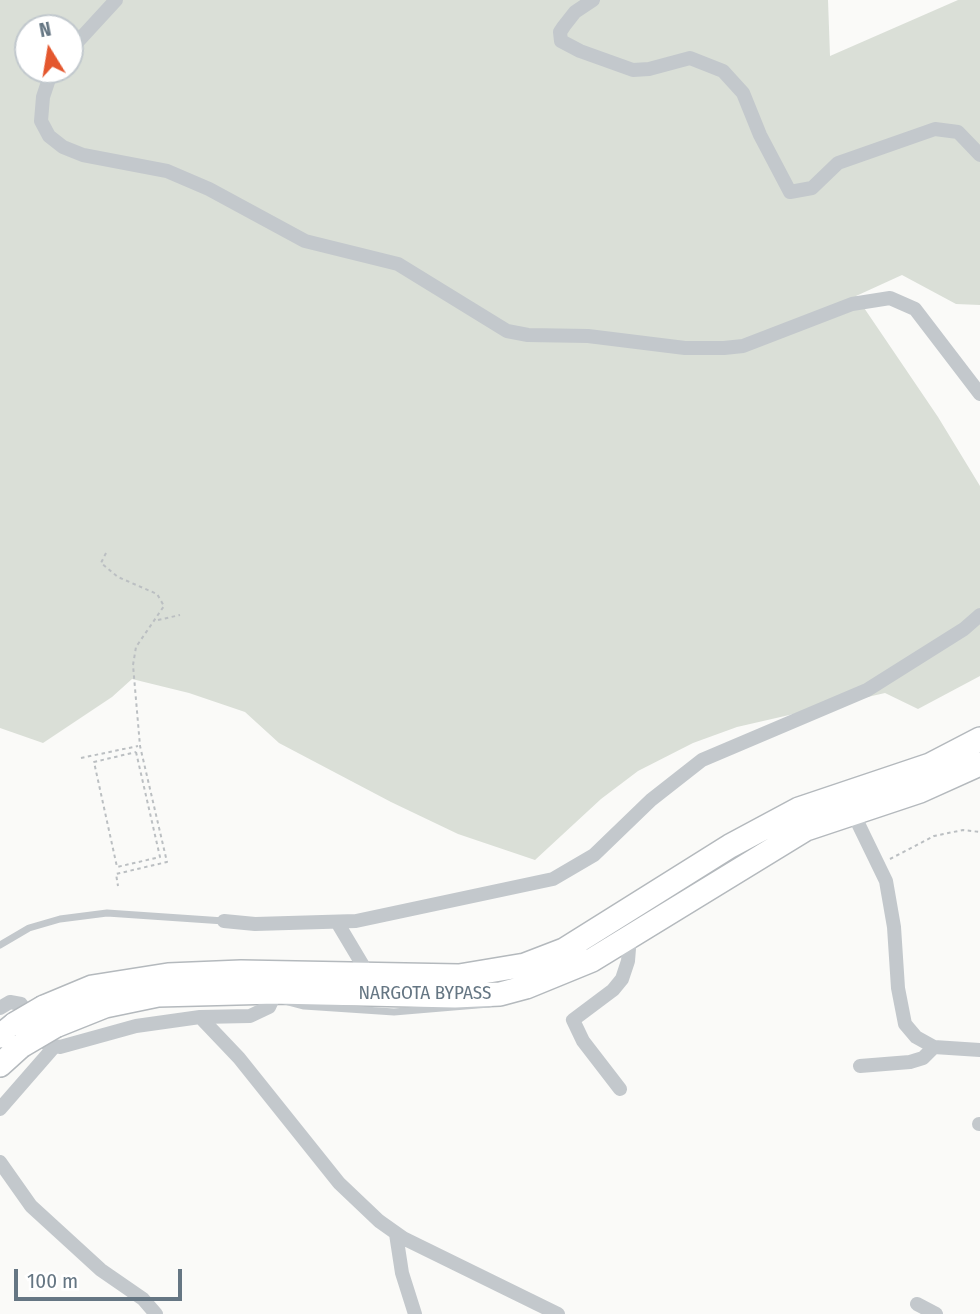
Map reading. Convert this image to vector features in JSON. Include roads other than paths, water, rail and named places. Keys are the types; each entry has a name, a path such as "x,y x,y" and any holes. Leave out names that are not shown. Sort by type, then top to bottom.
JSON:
{"highway":[{"path":"930,765 980,723"},
{"name":"NARGOTA BYPASS","path":"51,1027 92,987 141,977 241,972 459,976 505,970 544,958 587,936 730,846 930,765 980,739"},
{"name":"NARGOTA BYPASS","path":"0,1065 21,1046 51,1027 105,1006 158,995 277,993 479,996 548,981 592,960 733,871 802,819 853,813 949,780 980,764"},
{"name":"NARGOTA BYPASS","path":"5,1022 51,1027"}],"street":[{"path":"84,35 116,0"},
{"path":"593,0 580,7 559,32 561,41 580,51 634,70 649,69 690,58 723,71 743,93 760,135 790,192 812,188 838,163 935,129 958,132 980,155"},
{"path":"47,84 41,121 49,136 63,147 83,155 167,171 209,189 305,241 398,264 507,331 588,336 685,348 724,348 743,345 852,304 890,298 915,309 980,394"},
{"path":"224,921 255,924 337,922 516,889 565,874 594,855 651,800 702,760 867,690 955,635 980,615"},
{"path":"853,813 886,881 894,927 902,1013 910,1031 924,1043 934,1047 980,1050"},
{"path":"337,922 368,974"},
{"path":"620,1089 583,1041 573,1020 613,990 622,979 628,961 630,936"},
{"path":"51,1027 107,1032 200,1017 250,1016 262,1013 277,993"},
{"path":"5,1022 10,1002 21,1004 47,1044 51,1027"},
{"path":"200,1017 239,1058 339,1183 396,1234 558,1314"},
{"path":"0,1109 51,1027"},
{"path":"860,1066 910,1062 923,1058 934,1047"},
{"path":"0,1162 31,1206 101,1270 143,1299 156,1314"},
{"path":"396,1234 402,1273 415,1314"},
{"path":"917,1304 936,1314"}],"lane":[{"path":"0,945 29,928 60,919 107,913 224,921"}]}
